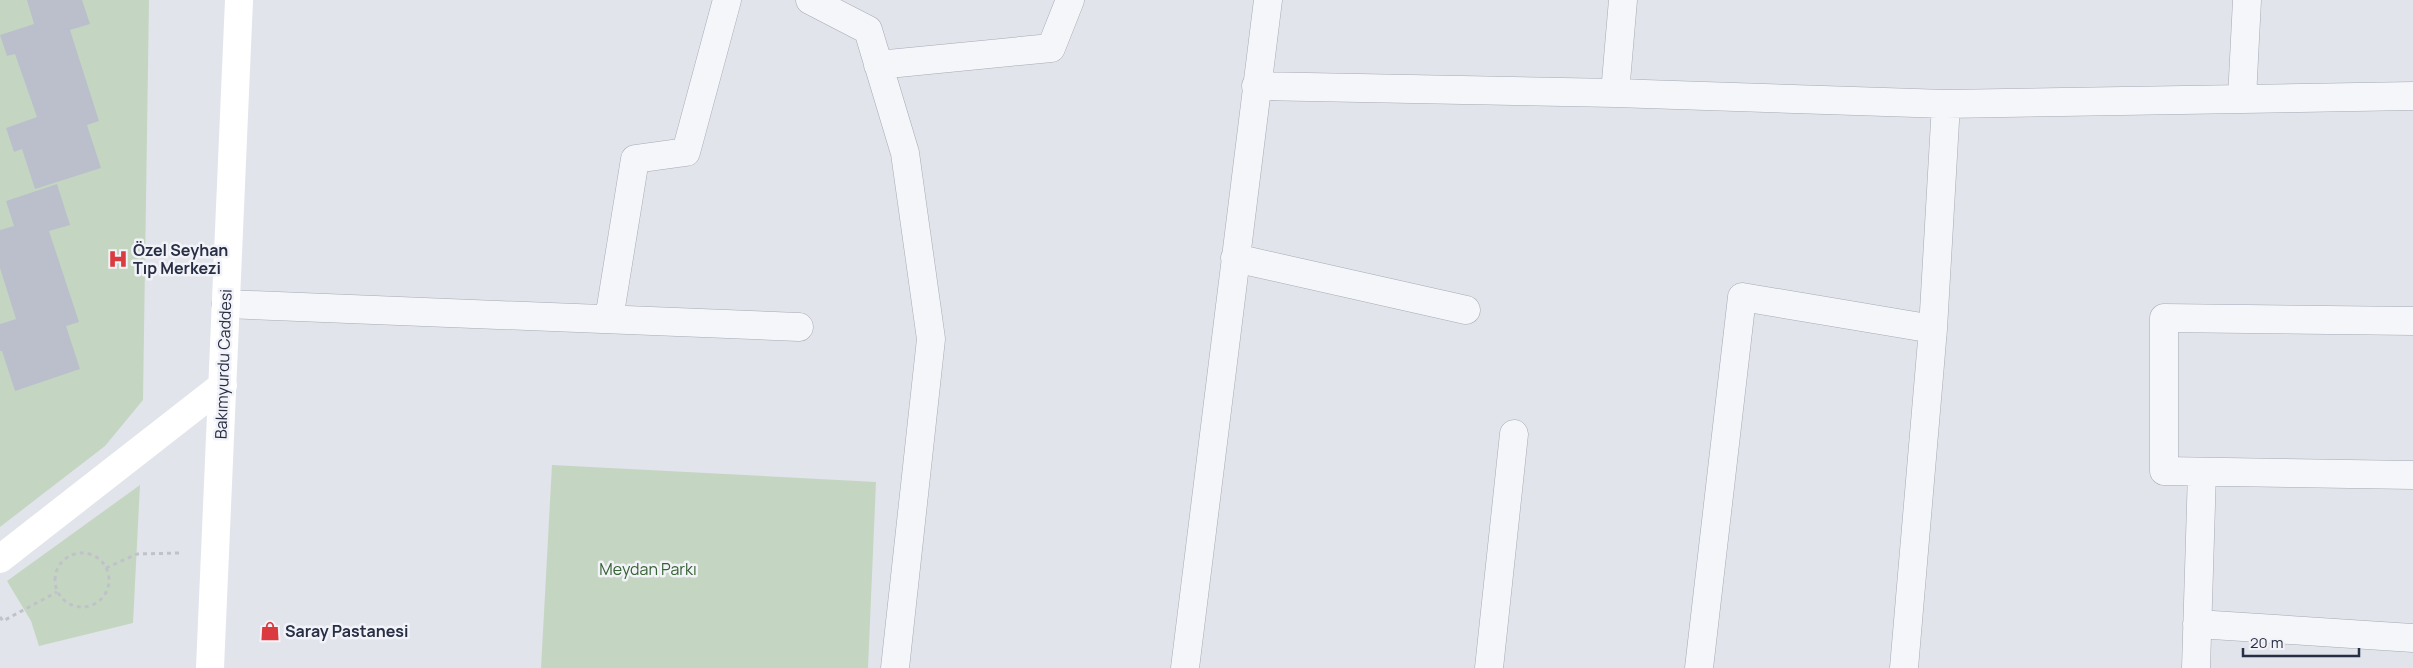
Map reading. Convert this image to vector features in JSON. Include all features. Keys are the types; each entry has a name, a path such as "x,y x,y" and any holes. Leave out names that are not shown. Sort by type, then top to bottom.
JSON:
{"main road":[{"name":"Bakımyurdu Caddesi","path":"210,668 238,0"},
{"path":"0,559 223,385"}],"street":[{"path":"609,319 635,159 686,152 728,0"},
{"path":"810,0 868,30 905,153 931,338 895,668"},
{"path":"878,65 1051,48 1070,0"},
{"path":"1185,668 1268,0"},
{"path":"1615,94 1623,0"},
{"path":"2242,98 2247,0"},
{"path":"1256,86 1946,104 2413,96"},
{"path":"1904,668 1933,329 1946,104"},
{"path":"1235,258 1466,310"},
{"path":"1699,668 1742,296 1933,329"},
{"path":"226,304 799,327"},
{"path":"2413,321 2164,318 2164,471 2413,475"},
{"path":"1488,668 1514,434"},
{"path":"2196,668 2202,472"},
{"path":"2197,624 2413,638"}],"path":[{"path":"106,568 137,554 216,552"},
{"path":"87,553 101,562 106,568 108,587 98,603 79,608 62,599 57,592 55,583 58,567 70,555 87,553"},
{"path":"0,617 3,620 57,592"}],"green space":[{"path":"0,0 149,0 143,400 105,446 0,527"},
{"name":"Meydan Parkı","path":"552,465 876,482 868,668 541,668"},
{"path":"140,485 133,623 39,646 31,621 7,581"}],"building":[{"path":"27,0 82,0 90,24 70,30 99,121 87,125 101,168 35,189 22,149 14,152 6,128 37,117 15,54 7,56 0,35 34,24"},
{"path":"57,184 70,225 49,231 79,322 66,326 80,369 15,391 2,351 0,351 0,324 16,319 0,268 0,230 14,226 6,201"}],"place":[{"name":"Özel Seyhan Tıp Merkezi","path":"118,259"},
{"name":"Saray Pastanesi","path":"270,631"}]}
